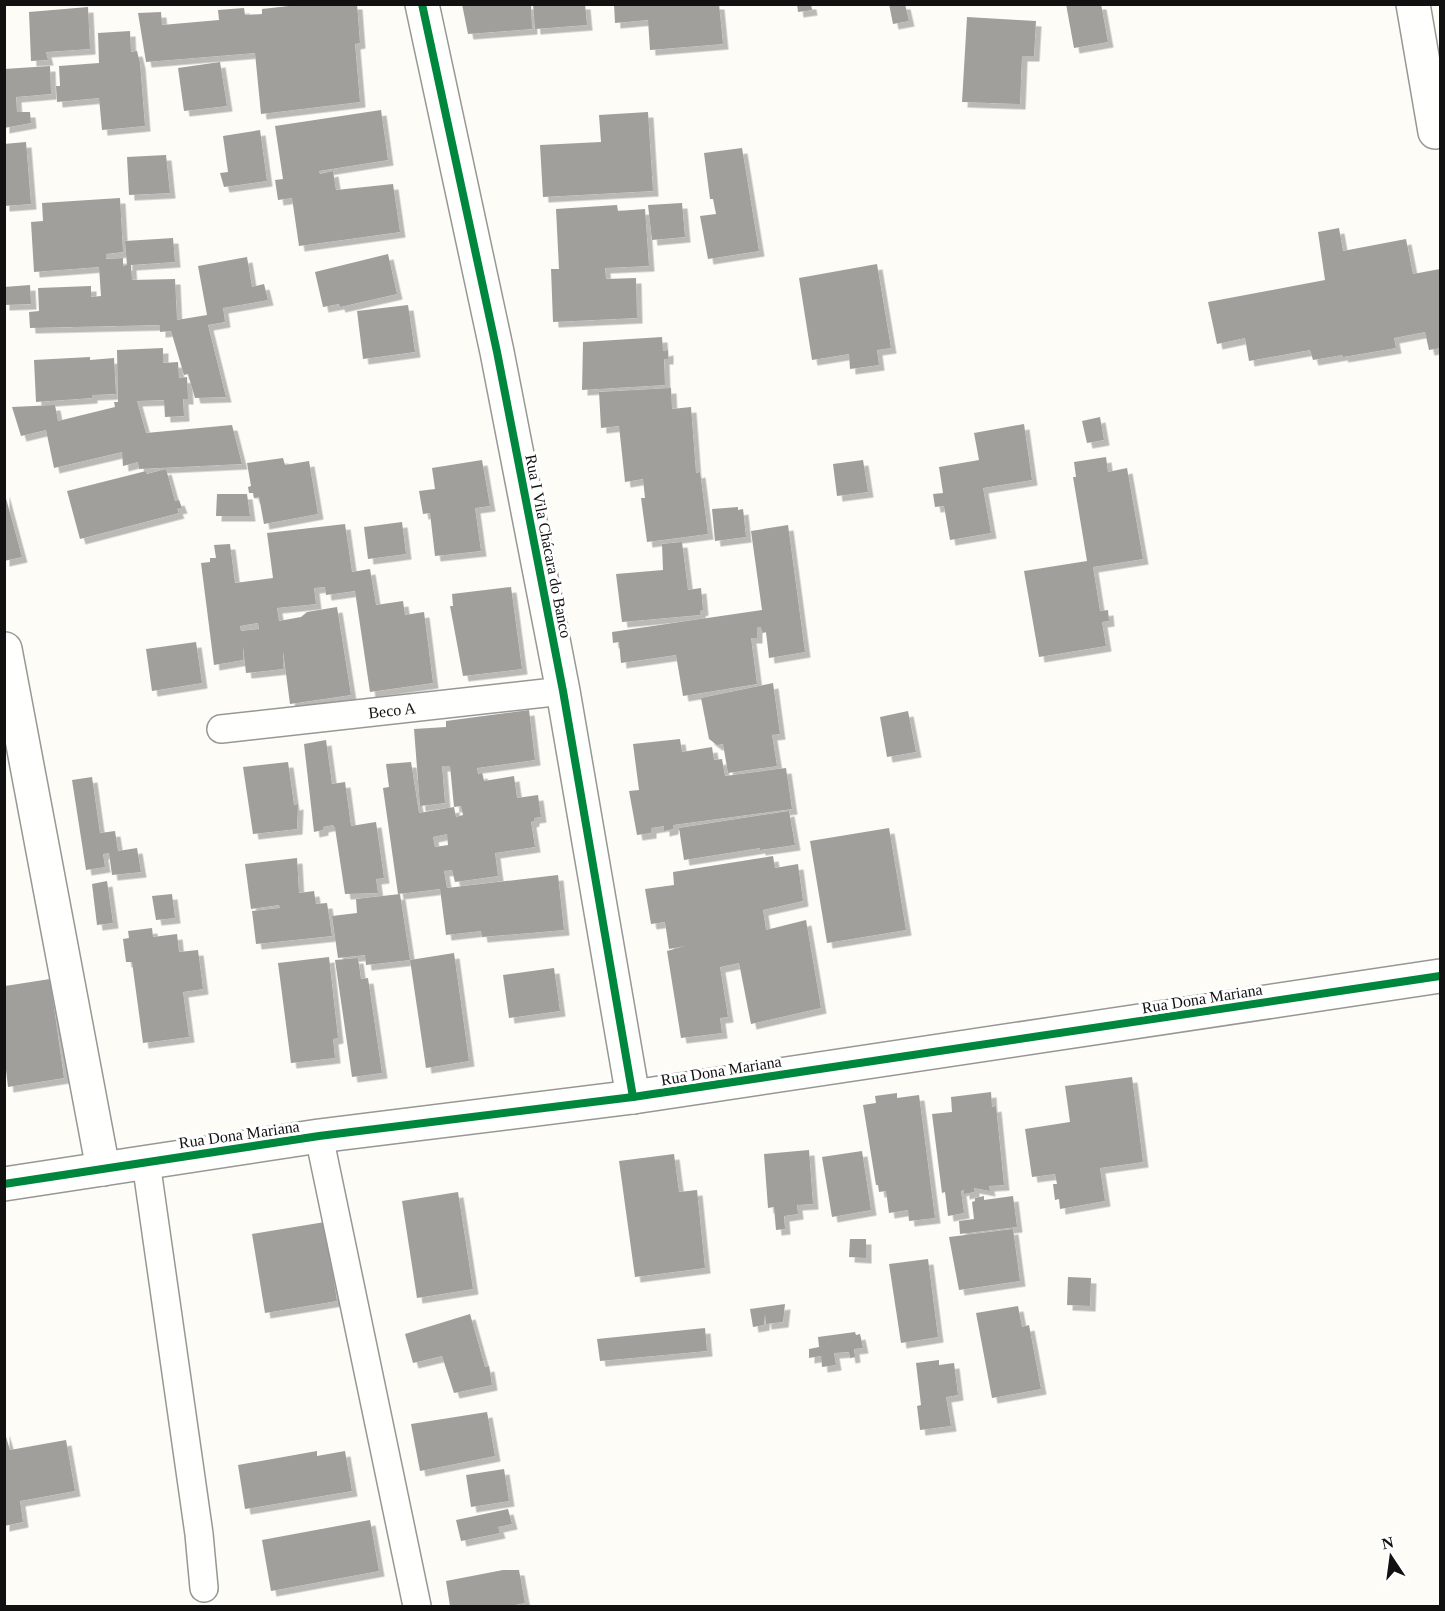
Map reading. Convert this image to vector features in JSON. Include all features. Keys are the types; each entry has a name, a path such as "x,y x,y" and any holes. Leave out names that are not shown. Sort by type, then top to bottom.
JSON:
{"street":[{"name":"Rua I Vila Chácara do Banco","path":"422,4 497,352 563,691 633,1097"},
{"path":"1413,4 1435,132"},
{"path":"6,649 103,1169"},
{"name":"Rua Dona Mariana","path":"4,1184 319,1136 633,1097 1440,976"}],"lane":[{"name":"Beco A","path":"220,729 563,691"},
{"path":"319,1136 417,1606"},
{"path":"146,1162 200,1534 204,1588"}],"building":[{"path":"307,4 357,4 360,43 355,44 360,102 261,114 255,53 146,62 138,13 161,12 162,25 219,20 218,10 244,8 245,15 262,14 262,9"},
{"path":"462,4 531,4 532,29 468,34"},
{"path":"533,4 585,4 587,25 535,29"},
{"path":"614,4 719,4 723,44 650,50 648,20 615,23"},
{"path":"797,4 811,4 812,10 798,12"},
{"path":"889,4 905,4 909,21 893,24"},
{"path":"1066,4 1101,4 1108,42 1074,48"},
{"path":"88,7 90,49 46,52 48,60 31,61 29,12"},
{"path":"967,17 1036,21 1034,56 1022,56 1020,104 962,102"},
{"path":"130,31 131,52 137,51 140,63 145,126 102,130 99,98 57,102 56,86 60,86 59,66 99,63 98,33"},
{"path":"220,62 227,106 184,111 178,68"},
{"path":"50,66 51,94 16,97 17,112 30,112 31,123 4,128 4,69"},
{"path":"381,110 388,160 319,171 320,174 333,171 336,190 393,184 400,232 299,246 292,198 278,200 275,180 283,179 275,126"},
{"path":"648,112 653,191 543,197 540,145 601,142 599,115"},
{"path":"260,130 267,181 224,187 220,173 228,172 223,136"},
{"path":"26,142 31,204 4,206 4,144"},
{"path":"742,148 759,251 708,259 700,216 716,214 713,199 710,199 704,153"},
{"path":"166,155 170,193 129,195 127,157"},
{"path":"120,198 123,252 106,254 106,259 123,258 123,266 127,265 125,241 173,238 175,262 131,265 132,280 175,279 177,320 207,315 198,266 247,257 252,287 264,284 268,300 223,308 225,322 208,325 226,397 195,398 188,374 184,375 171,331 160,332 160,325 30,328 29,312 39,311 38,288 91,286 91,297 101,296 99,267 34,272 31,222 43,221 42,203"},
{"path":"682,203 685,237 652,240 648,205"},
{"path":"617,205 618,211 645,209 649,266 605,268 606,279 636,278 637,318 553,322 551,269 559,269 556,209"},
{"path":"1339,228 1343,251 1406,239 1413,274 1440,269 1440,348 1429,350 1425,332 1394,338 1396,348 1343,357 1342,355 1313,360 1310,350 1249,361 1245,338 1217,344 1208,302 1325,280 1318,232"},
{"path":"388,254 397,294 340,307 339,304 323,307 315,272"},
{"path":"877,264 891,348 877,350 879,365 850,369 849,354 812,360 799,278"},
{"path":"30,285 31,304 4,305 4,287"},
{"path":"408,305 415,352 363,359 357,311"},
{"path":"662,337 663,351 668,350 668,359 664,359 665,385 582,390 583,342"},
{"path":"163,348 163,363 178,362 179,378 187,377 188,399 183,399 184,416 165,417 164,400 137,401 146,433 232,425 242,464 139,469 138,462 123,466 122,452 54,468 46,430 21,436 12,407 55,405 58,421 115,407 114,402 118,402 117,350"},
{"path":"90,357 90,360 114,358 116,394 36,402 34,360"},
{"path":"671,388 672,409 691,407 696,473 700,472 708,534 647,542 641,498 645,498 643,479 625,482 619,426 601,428 599,392"},
{"path":"1100,417 1104,440 1087,443 1082,421"},
{"path":"1024,424 1032,480 983,488 991,533 950,540 944,506 935,507 933,494 943,493 939,467 979,460 974,433"},
{"path":"1106,457 1108,472 1127,468 1143,559 1093,567 1100,611 1108,610 1109,621 1102,622 1106,646 1039,657 1024,571 1087,561 1073,477 1076,477 1074,462"},
{"path":"283,458 285,465 309,461 318,514 264,524 259,497 254,498 253,493 249,493 248,487 251,486 247,463"},
{"path":"482,460 490,506 475,508 481,551 435,556 430,513 423,514 419,491 435,489 432,468"},
{"path":"863,460 868,492 837,496 833,464"},
{"path":"166,469 175,501 179,500 182,508 177,509 179,513 80,539 67,491 146,471 147,474"},
{"path":"4,491 22,557 4,561"},
{"path":"217,494 247,494 250,516 216,516"},
{"path":"738,507 738,510 743,509 746,537 715,541 712,509"},
{"path":"402,522 406,554 368,559 364,527"},
{"path":"345,524 352,572 370,569 376,605 403,601 405,615 424,612 433,683 370,692 355,591 326,595 325,587 314,588 316,604 277,608 279,621 301,617 307,612 337,607 351,695 290,704 283,651 283,669 246,673 243,646 243,660 214,665 201,563 210,562 210,558 216,558 214,545 230,544 235,583 273,578 267,533","holes":["258,623 259,629 241,631 240,626"]},
{"path":"788,525 805,652 769,658 766,632 762,633 761,627 757,627 757,638 751,638 757,684 683,696 676,655 621,663 619,642 613,643 612,632 762,610 751,531"},
{"path":"682,542 688,590 701,588 703,610 700,611 700,615 622,622 616,574 663,570 662,544"},
{"path":"511,587 522,669 463,676 450,606 453,606 452,594"},
{"path":"196,642 202,683 152,691 146,649"},
{"path":"773,683 780,734 772,735 777,766 728,773 723,744 717,745 709,739 701,698"},
{"path":"529,710 535,760 477,768 478,774 482,773 484,781 514,776 517,798 538,795 541,817 534,818 531,822 535,847 495,853 498,876 455,882 452,870 444,871 447,888 558,875 564,930 482,937 481,931 446,935 440,889 398,894 383,788 389,787 386,764 411,762 419,813 454,807 450,766 442,766 445,803 420,806 414,729 446,727 446,721","holes":["461,806 463,815 456,817 454,807","447,834 448,845 435,847 433,837"]},
{"path":"908,711 916,752 887,757 880,717"},
{"path":"680,739 682,752 712,747 714,760 722,759 725,776 786,768 792,809 673,825 673,829 664,831 664,826 651,828 651,833 637,835 629,791 639,790 633,744"},
{"path":"326,740 332,784 345,782 351,826 376,822 384,878 376,879 378,893 345,894 335,828 333,825 314,832 304,744"},
{"path":"288,762 294,805 298,804 297,829 253,834 243,767"},
{"path":"92,777 100,833 115,831 118,851 137,848 141,872 112,875 109,853 103,854 105,867 86,870 72,780"},
{"path":"789,811 795,845 684,860 679,828"},
{"path":"889,828 906,930 827,943 810,841"},
{"path":"773,856 775,868 798,864 803,901 763,910 766,930 806,920 821,1008 751,1024 739,963 720,967 728,1017 720,1018 722,1033 681,1038 667,951 685,946 669,949 665,922 651,924 645,889 674,885 673,872"},
{"path":"297,858 299,893 314,891 316,904 327,903 332,936 256,944 252,911 280,908 279,905 251,909 245,864"},
{"path":"107,881 113,923 97,925 92,884"},
{"path":"172,894 175,918 156,920 152,896"},
{"path":"400,894 410,960 366,965 365,955 338,958 332,916 357,913 356,899"},
{"path":"152,928 153,937 177,934 179,952 198,950 203,989 183,992 189,1037 143,1043 132,962 126,962 123,939 129,938 128,931"},
{"path":"454,953 469,1061 426,1068 410,960"},
{"path":"329,957 338,1038 333,1039 335,1058 291,1063 278,963"},
{"path":"358,958 361,979 368,978 382,1073 352,1077 335,960"},
{"path":"554,968 560,1011 509,1018 503,975"},
{"path":"50,979 64,1078 8,1087 5,1061 5,986"},
{"path":"1132,1077 1143,1162 1100,1168 1105,1201 1060,1209 1059,1199 1055,1200 1053,1184 1057,1184 1055,1174 1032,1177 1025,1129 1070,1122 1065,1086"},
{"path":"991,1092 992,1107 996,1106 1004,1185 989,1186 990,1191 974,1188 974,1192 964,1194 964,1190 961,1191 964,1213 948,1216 945,1192 942,1193 932,1114 952,1112 951,1097"},
{"path":"897,1093 897,1098 919,1095 935,1218 909,1221 908,1210 889,1213 886,1191 879,1192 878,1185 876,1185 863,1105 876,1103 875,1096"},
{"path":"809,1150 813,1204 797,1205 798,1214 784,1216 785,1229 776,1230 774,1207 768,1208 764,1154"},
{"path":"862,1151 871,1210 832,1217 822,1157"},
{"path":"674,1154 679,1192 697,1190 705,1268 635,1277 619,1161"},
{"path":"458,1192 473,1289 417,1298 402,1201"},
{"path":"984,1196 984,1200 1013,1196 1017,1227 960,1234 959,1221 974,1219 972,1202 975,1198"},
{"path":"325,1222 337,1301 265,1313 252,1234"},
{"path":"1013,1229 1020,1281 959,1290 949,1237"},
{"path":"850,1239 866,1239 866,1258 849,1257"},
{"path":"928,1259 938,1337 901,1343 889,1264"},
{"path":"1068,1277 1091,1278 1090,1306 1067,1305"},
{"path":"785,1304 783,1322 766,1324 765,1314 764,1325 753,1327 750,1309"},
{"path":"1018,1306 1022,1327 1029,1325 1041,1389 992,1398 976,1313"},
{"path":"470,1314 485,1367 489,1366 492,1385 454,1393 442,1356 413,1363 405,1334"},
{"path":"705,1328 707,1351 600,1361 597,1339"},
{"path":"855,1332 856,1335 860,1334 863,1348 854,1349 855,1357 850,1358 849,1352 834,1353 836,1365 822,1367 821,1356 809,1358 809,1349 819,1347 818,1337"},
{"path":"939,1360 939,1365 954,1363 958,1395 946,1397 951,1426 920,1430 917,1406 921,1405 916,1363"},
{"path":"487,1412 495,1456 420,1471 411,1424"},
{"path":"4,1430 10,1450 66,1440 75,1491 20,1501 23,1522 4,1526"},
{"path":"317,1451 317,1456 345,1451 352,1491 245,1509 238,1465"},
{"path":"504,1469 509,1501 471,1507 466,1475"},
{"path":"508,1509 512,1524 498,1527 500,1533 461,1541 456,1520"},
{"path":"370,1520 379,1571 271,1591 262,1540"},
{"path":"503,1570 519,1570 525,1603 510,1606 450,1606 446,1581"}],"cycle path":[{"path":"422,4 497,352 563,691 633,1097"},
{"path":"4,1184 319,1136 633,1097 1440,976"}]}
